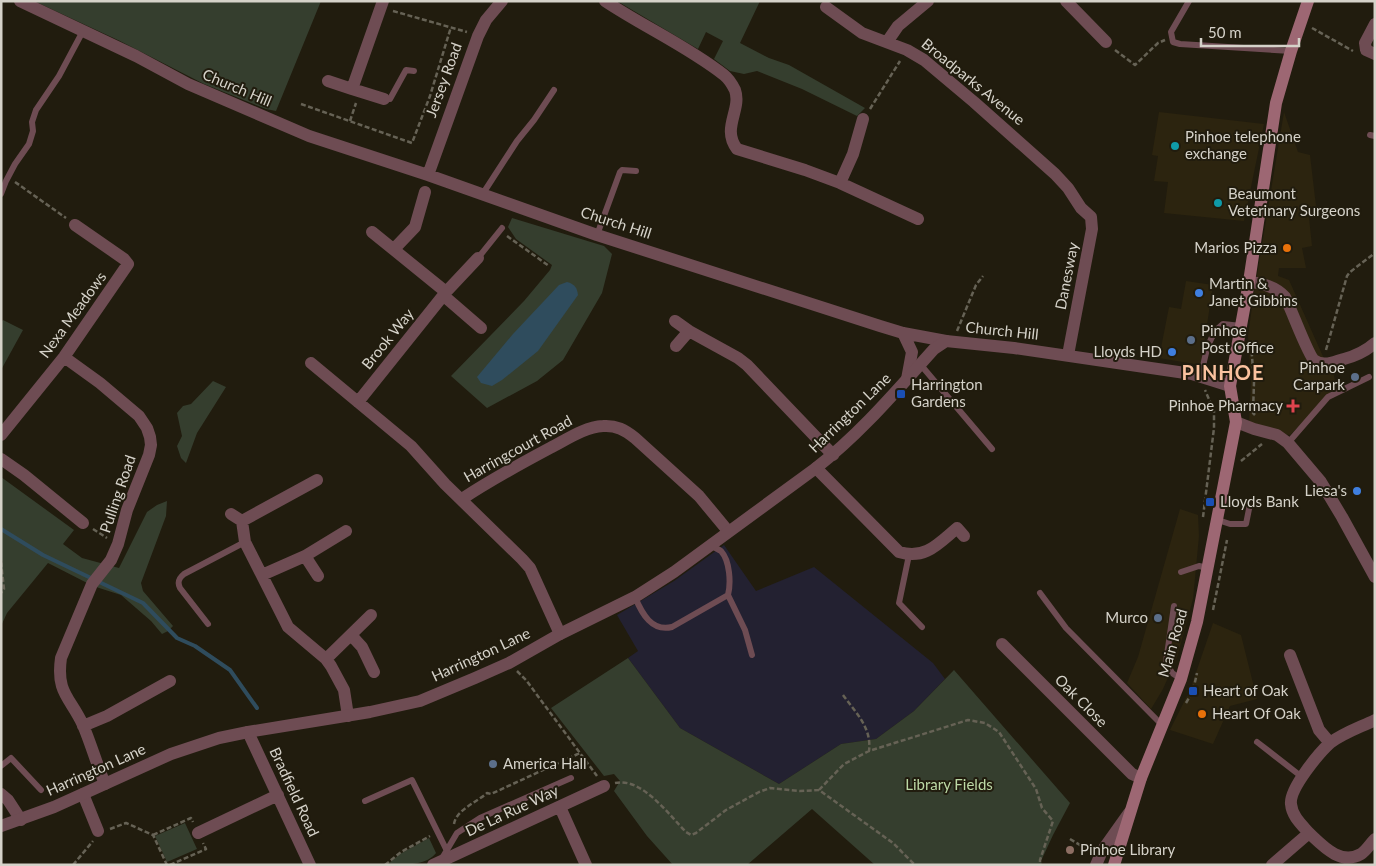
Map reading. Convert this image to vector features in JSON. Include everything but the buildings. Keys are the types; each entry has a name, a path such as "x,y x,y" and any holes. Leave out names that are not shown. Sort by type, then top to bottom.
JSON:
{"main road":[{"path":"1230,386 1249,282 1276,103 1308,1"},
{"name":"Main Road","path":"1114,865 1141,778 1181,679 1197,622 1236,422 1230,386"}],"street":[{"name":"Church Hill","path":"20,1 136,56 188,84 309,136 428,175 597,235 903,333 950,341 1068,355 1201,376 1230,386"},
{"name":"Jersey Road","path":"428,175 478,36 486,20 502,1"},
{"path":"605,1 683,48 724,75 731,82 736,92 730,138 737,149 840,183 918,219"},
{"path":"887,42 898,26 928,1"},
{"path":"1066,1 1106,42"},
{"path":"352,89 384,5"},
{"name":"Broadparks Avenue","path":"826,7 862,33 907,50 924,60 1061,180 1081,208"},
{"path":"1370,52 1365,43 1375,24"},
{"path":"328,82 384,99"},
{"path":"840,183 853,154 863,119"},
{"path":"394,249 415,227 425,192"},
{"name":"Danesway","path":"1068,355 1092,229 1091,217 1081,208"},
{"name":"Nexa Meadows","path":"1,435 64,357 128,264 124,259 75,225"},
{"path":"372,232 394,249 481,328"},
{"name":"Brook Way","path":"358,402 445,294 478,258"},
{"path":"1249,282 1258,282 1280,292 1285,297 1310,355 1314,360 1322,364 1354,356 1375,343"},
{"path":"674,320 747,365 834,454"},
{"path":"676,346 689,331"},
{"name":"Harrington Lane","path":"903,333 912,352 907,379"},
{"name":"Harrington Lane","path":"1,826 21,820 83,794 171,754 219,738 348,716 420,701 509,662 560,634 635,597 674,572 834,454 873,417 934,349 950,341"},
{"name":"Pulling Road","path":"64,357 100,383 139,416 150,437 149,455 128,510 118,544 111,560 92,584 61,658 60,679 62,690 83,726"},
{"name":"Harringcourt Road","path":"311,363 411,446 445,484 530,568 560,634"},
{"path":"1236,422 1254,430 1277,435 1288,443 1321,482 1375,577"},
{"name":"Harringcourt Road","path":"462,499 490,481 571,437 592,427 610,426 625,430 635,438 699,496 728,531"},
{"path":"1,459 24,475 83,523"},
{"path":"816,468 896,551 909,555 922,554 957,528 964,536"},
{"path":"317,480 237,518 245,542 288,627 326,659 344,690 348,716"},
{"path":"262,575 305,556 346,531"},
{"path":"305,556 318,576"},
{"path":"326,659 371,615"},
{"path":"350,635 362,647 374,672"},
{"name":"Oak Close","path":"1002,644 1132,774 1141,778"},
{"path":"1290,656 1319,730 1330,744"},
{"path":"104,784 83,726 107,716 170,681"},
{"path":"1375,720 1330,744 1302,777 1292,792 1290,802 1296,818 1329,853 1344,858 1354,857 1361,854 1375,839"},
{"name":"Bradfield Road","path":"248,732 310,865"},
{"name":"De La Rue Way","path":"445,859 560,808 604,786"},
{"path":"1,794 8,800 21,820"},
{"path":"83,794 99,833"},
{"path":"198,833 278,795"},
{"path":"560,808 586,865"},
{"path":"1098,860 1132,809"},
{"path":"1272,865 1309,833"}],"lane":[{"path":"1189,1 1171,32 1173,42 1291,51"},
{"path":"1,194 8,177 29,144 36,110 59,76 83,31"},
{"path":"384,99 390,98 406,70 414,71"},
{"path":"482,195 517,141 554,90"},
{"path":"597,235 620,172 622,170 636,171"},
{"name":"Brook Way","path":"478,258 501,230"},
{"path":"1201,376 1214,330 1222,324 1241,326"},
{"path":"920,364 992,449"},
{"path":"1288,443 1328,397 1368,377"},
{"path":"1218,520 1230,524 1246,524 1250,504"},
{"path":"208,624 180,588 178,584 179,578 245,542"},
{"path":"710,545 720,551 725,559 730,588 728,595 745,630 752,655"},
{"path":"909,555 899,604 922,627"},
{"path":"1181,572 1199,566 1209,568"},
{"path":"1040,593 1066,628 1163,726"},
{"path":"635,597 638,606 652,624 658,628 665,629 672,628 728,595"},
{"path":"1174,606 1166,662 1172,673 1181,679"},
{"path":"1257,742 1302,777"},
{"path":"1,766 11,758 41,790"},
{"path":"445,859 453,838 457,833 480,818 571,778"},
{"path":"365,801 412,780 438,832 445,859"}],"path":[{"path":"384,5 458,30"},
{"path":"1307,25 1363,57 1370,52"},
{"path":"1106,42 1135,65 1158,43 1171,38"},
{"path":"863,119 907,50"},
{"path":"350,121 356,100 352,89"},
{"path":"8,177 75,225"},
{"path":"501,230 549,266"},
{"path":"1322,364 1347,276 1375,253"},
{"path":"950,341 976,285 983,276"},
{"path":"1251,339 1253,413 1259,419 1267,421 1264,431"},
{"path":"83,523 118,544"},
{"path":"1,562 4,588 1,593"},
{"path":"509,662 526,680 604,786 619,782 633,786 656,799 690,835 696,833 726,810 764,790 770,788 800,791 819,790 893,843 915,865"},
{"path":"843,695 869,732 869,751"},
{"path":"819,790 844,764 869,751 968,720 985,723 999,732 1036,789 1042,808 1053,821 1040,865"},
{"path":"487,793 491,794 580,753"},
{"path":"453,838 455,820 466,808 492,790"},
{"path":"153,835 191,818 206,849 170,865"},
{"path":"73,865 99,833 123,823 153,835 167,865"},
{"path":"385,865 401,852 438,832"},
{"path":"1070,839 1098,860"}],"shaded area":[{"path":"1159,112 1264,124 1244,221 1164,213 1168,182 1154,181 1158,156 1152,155"},
{"path":"1284,112 1298,152 1310,155 1316,206 1308,208 1312,246 1302,248 1306,268 1279,268 1278,276 1289,280 1325,361 1332,367 1336,385 1325,400 1290,435 1275,433 1249,424 1251,382 1248,336"},
{"path":"1186,281 1213,285 1201,365 1159,358 1169,307 1181,309"},
{"path":"1180,509 1198,515 1199,536 1193,599 1177,657 1163,689 1151,709 1127,683 1138,657"},
{"path":"724,545 756,591 814,567 933,663 945,679 914,711 876,739 841,744 779,784 680,728 628,658 638,651 617,615 674,581"},
{"path":"1213,623 1241,635 1257,699 1230,706 1213,744 1170,730 1190,690"}],"green space":[{"path":"34,1 321,1 276,111 266,109 204,84 120,41"},
{"path":"617,1 760,1 740,43 769,58 789,65 865,108 857,116 802,89 757,71 744,74 730,71 714,59 723,41 706,32 698,49"},
{"path":"512,218 604,246 612,254 602,293 563,360 537,381 487,408 451,376 524,301 552,265 516,239 508,227"},
{"path":"3,320 23,330 1,370 1,322"},
{"path":"213,381 226,387 197,433 186,463 181,458 177,446 182,436 177,413 183,406 191,404"},
{"path":"1,477 74,530 63,544 82,558 119,568 147,512 167,501 166,516 141,583 143,591 173,626 162,634 151,621 121,595 93,586 48,563 7,613 1,626 1,564 3,562 1,561"},
{"name":"Library Fields","path":"628,658 680,728 779,784 841,744 876,739 914,711 954,670 1070,803 1041,861 1042,865 875,865 812,809 747,865 673,865 647,836 614,791 620,781 614,774 604,776 551,708"},
{"path":"185,823 197,849 167,862 155,836"},
{"path":"429,838 436,853 432,857 420,863 387,865 400,854"}],"water":[{"path":"567,282 575,287 578,295 538,351 492,386 481,383 477,377 513,334 559,285"}],"waterway":[{"path":"1,529 43,555 143,603 177,638 195,646 230,670 257,708"}],"place":[{"name":"Pinhoe telephone exchange","path":"1175,146"},
{"name":"Beaumont Veterinary Surgeons","path":"1218,203"},
{"name":"Marios Pizza","path":"1287,248"},
{"name":"Martin & Janet Gibbins","path":"1199,293"},
{"name":"Pinhoe Post Office","path":"1191,340"},
{"name":"Lloyds HD","path":"1172,352"},
{"name":"Pinhoe Carpark","path":"1355,377"},
{"name":"Harrington Gardens","path":"901,394"},
{"name":"Pinhoe Pharmacy","path":"1293,406"},
{"name":"Liesa's","path":"1357,491"},
{"name":"Lloyds Bank","path":"1210,502"},
{"name":"Murco","path":"1158,618"},
{"name":"Heart of Oak","path":"1193,691"},
{"name":"Heart Of Oak","path":"1202,714"},
{"name":"America Hall","path":"493,764"},
{"name":"Pinhoe Library","path":"1070,850"}],"district":[{"name":"PINHOE","path":"1223,373"}]}
